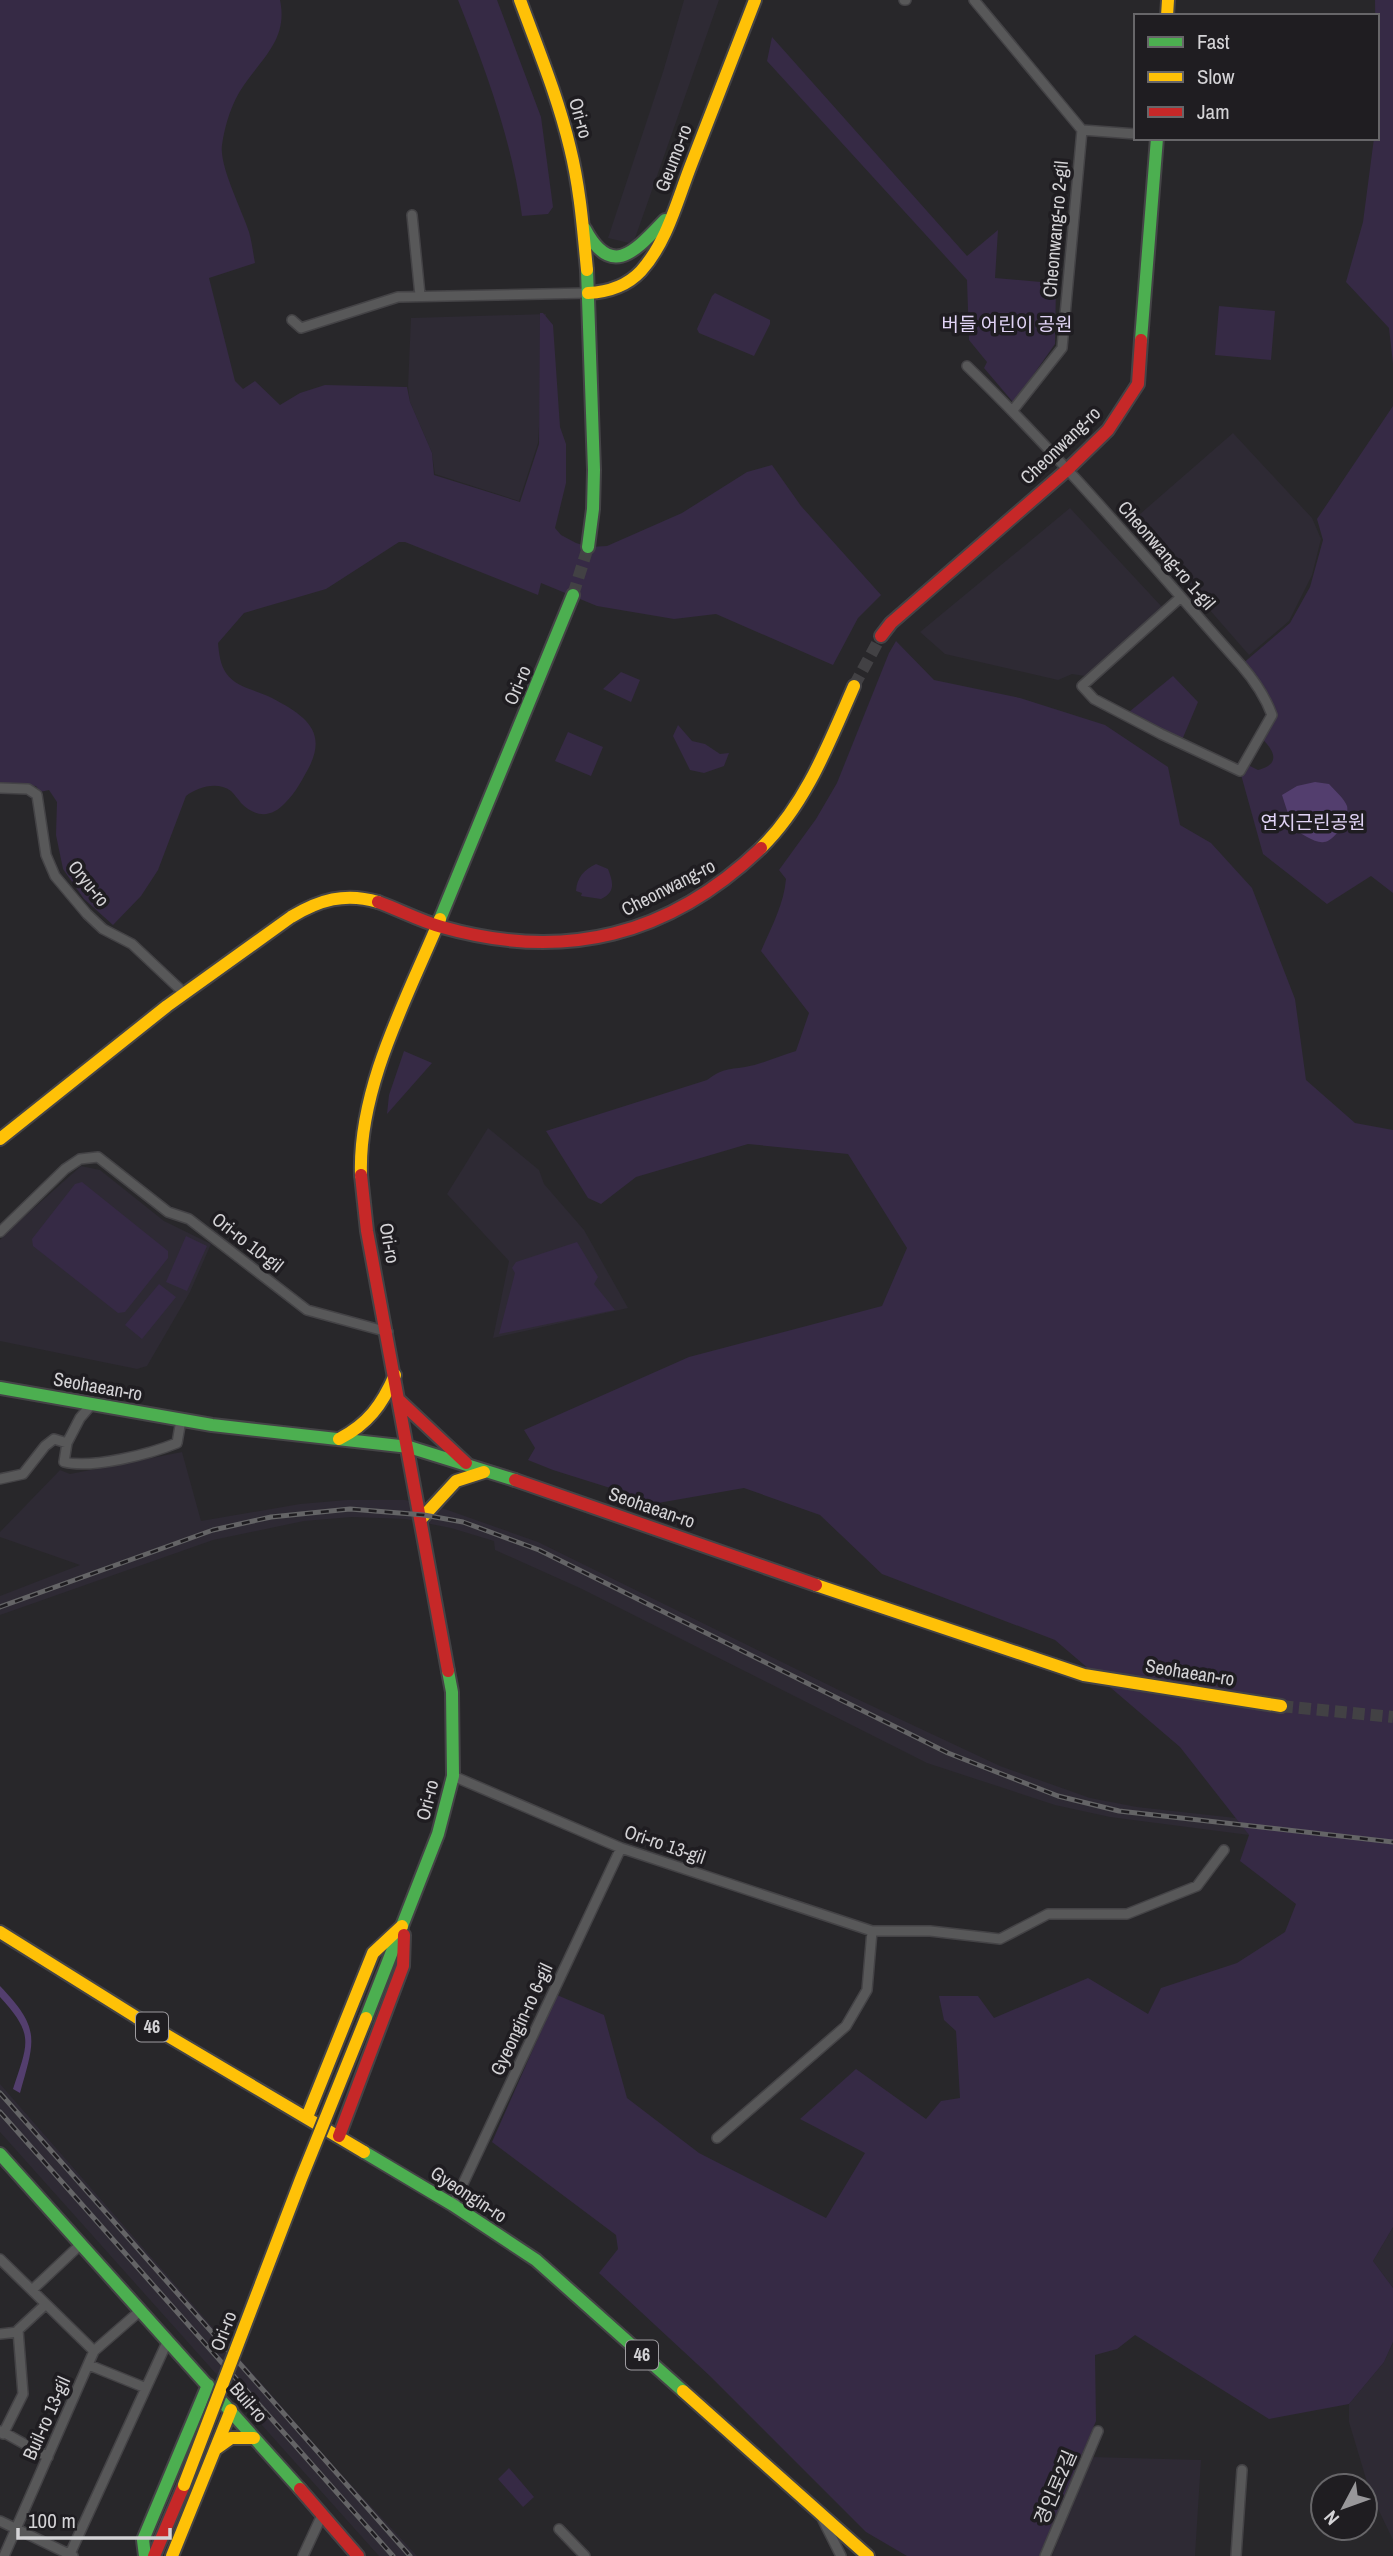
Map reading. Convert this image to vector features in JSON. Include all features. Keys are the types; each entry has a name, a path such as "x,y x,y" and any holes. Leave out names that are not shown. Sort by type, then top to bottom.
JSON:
{"main road":[{"name":"Ori-ro","path":"520,0 562,115 571,152 581,219 588,293 595,499 588,547"},
{"name":"Geumo-ro","path":"588,293 612,290 634,278 649,260 672,212 755,0"},
{"name":"Cheonwang-ro","path":"881,636 891,623 1068,469 1108,430 1138,384 1157,140"},
{"path":"581,219 594,246 609,257 619,258 633,252 672,212"},
{"name":"Ori-ro","path":"154,2556 184,2485 301,2179 405,1924 438,1834 453,1776 452,1692 368,1231 361,1180 363,1137 380,1065 573,595"},
{"name":"Cheonwang-ro","path":"438,926 527,945 550,945 616,934 646,923 727,880 747,863 795,807 813,776 854,686"},
{"path":"0,1139 184,993 309,907 332,898 360,897 438,926"},
{"path":"339,1439 356,1431 379,1409 395,1374"},
{"name":"Seohaean-ro","path":"0,1388 181,1420 409,1447 553,1492 893,1612 1084,1675 1281,1706"},
{"path":"400,1401 469,1466"},
{"path":"422,1518 456,1481 487,1471"},
{"name":"Ori-ro","path":"307,2117 373,1953 405,1924"},
{"name":"Ori-ro","path":"339,2136 403,1966 405,1924"},
{"name":"Gyeongin-ro","path":"0,1932 136,2017 453,2205 536,2260 821,2517 868,2556"},
{"name":"Buil-ro","path":"0,2154 231,2410 358,2556"},
{"path":"145,2556 143,2540 208,2385"},
{"path":"172,2556 231,2410"},
{"path":"214,2451 231,2438 254,2438"},
{"path":"178,2457 184,2451 197,2450 204,2456 207,2470"}],"street":[{"path":"974,0 1082,130 1134,134"},
{"name":"Cheonwang-ro 2-gil","path":"1013,410 1062,348 1082,130"},
{"path":"412,215 420,295"},
{"path":"292,320 301,328 398,297 588,293"},
{"path":"967,366 1068,469"},
{"name":"Cheonwang-ro 1-gil","path":"1068,469 1181,597 1241,665 1265,696 1272,715 1240,771 1094,699 1082,686 1181,597"},
{"name":"Oryu-ro","path":"0,788 28,789 37,795 46,855 55,876 103,929 132,944 184,993"},
{"name":"Ori-ro 10-gil","path":"1,1230 65,1169 80,1159 98,1157 168,1212 189,1219 307,1310 388,1332"},
{"path":"92,1404 80,1418 67,1443 64,1462 78,1465 155,1452 177,1443 181,1420"},
{"path":"0,1479 23,1474 54,1439 67,1443"},
{"name":"Ori-ro 13-gil","path":"453,1776 621,1848 872,1931 930,1931 1000,1939 1048,1914 1127,1914 1197,1886 1224,1850"},
{"name":"Gyeongin-ro 6-gil","path":"453,2205 621,1848"},
{"path":"717,2138 846,2026 867,1990 872,1931"},
{"path":"32,2290 81,2244"},
{"path":"0,2259 94,2351"},
{"path":"0,2334 18,2332 46,2304"},
{"name":"Buil-ro 13-gil","path":"4,2556 94,2351 141,2310"},
{"path":"18,2332 23,2394 2,2432 48,2456"},
{"path":"0,2521 71,2556 168,2340"},
{"path":"89,2365 146,2388"},
{"name":"경인로2길","path":"1045,2556 1098,2431"},
{"path":"1236,2556 1242,2470"},
{"path":"303,2556 322,2515"},
{"path":"821,2517 841,2556"},
{"path":"559,2529 585,2556"}],"shaded area":[{"path":"684,0 719,0 633,244 608,238 663,72"},
{"path":"546,314 538,443 519,501 435,474 432,453 410,402 408,387 411,318"},
{"path":"1233,433 1312,518 1321,539 1312,575 1289,621 1249,655 1132,521"},
{"path":"1070,508 1162,607 1085,676 1072,674 1058,680 945,654 920,632"},
{"path":"1315,782 1329,784 1347,806 1341,828 1333,838 1324,842 1313,840 1293,829 1282,795 1297,786"},
{"path":"488,1128 539,1170 544,1184 584,1230 628,1308 493,1338 509,1261 447,1194"},
{"path":"81,1166 100,1170 164,1221 211,1244 190,1292 147,1366 137,1369 0,1341 0,1240"},
{"path":"182,1452 201,1521 300,1504 347,1500 405,1500 442,1508 538,1542 1000,1766 1090,1798 1137,1807 1236,1818 1249,1835 1110,1817 1055,1805 927,1763 582,1589 495,1550 494,1541 451,1528 405,1519 352,1517 304,1521 213,1540 0,1615 0,1596 80,1565 0,1537 0,1532 60,1470 70,1474"},
{"path":"0,1986 23,2013 31,2035 29,2060 20,2093 13,2089 25,2050 25,2040 19,2021 0,1997"},
{"path":"0,2084 332,2464 417,2556 379,2556 0,2132"},
{"path":"1393,2227 1393,2288 1373,2261"},
{"path":"1393,2342 1393,2540 1379,2511 1379,2472 1364,2472 1349,2422 1349,2404 1384,2362"},
{"path":"1092,2457 1201,2460 1195,2556 1052,2556"}],"green space":[{"path":"0,0 280,0 281,25 277,36 236,99 227,121 222,145 224,164 249,232 255,263 209,278 235,381 243,389 255,381 280,405 300,393 325,385 407,387 410,402 432,453 434,475 520,502 539,444 540,313 543,313 553,325 560,427 566,444 566,483 555,528 561,535 576,543 589,547 607,546 682,513 747,472 772,465 801,506 881,595 858,618 833,665 716,614 674,619 597,606 541,583 538,595 405,542 399,542 326,589 244,613 218,643 222,666 230,678 266,695 304,719 315,736 313,757 292,795 281,807 270,813 252,811 231,791 220,786 202,788 186,796 158,870 141,896 113,925 84,899 63,869 56,835 57,802 49,790 40,792 36,786 0,785"},
{"path":"458,0 497,0 541,117 553,207 548,214 522,216 505,133"},
{"path":"1375,0 1393,0 1393,364 1389,328 1346,282 1363,222 1374,140 1379,140 1379,14 1375,14"},
{"name":"버들 어린이 공원","path":"772,37 967,256 998,230 995,278 1056,285 1055,344 1015,401 1012,401 984,368 987,362 969,340 967,280 767,61"},
{"path":"715,293 770,320 754,356 699,333 697,329"},
{"path":"1219,306 1275,311 1271,360 1215,355"},
{"name":"연지근린공원","path":"1393,406 1393,893 1371,876 1327,904 1263,854 1240,771 1244,763 1258,770 1271,764 1271,750 1259,736 1272,715 1241,665 1290,623 1310,587 1323,540 1317,519"},
{"path":"896,641 934,680 1020,698 1105,725 1168,767 1180,825 1211,843 1252,888 1295,999 1306,1080 1355,1123 1393,1130 1393,2227 1373,2261 1393,2288 1393,2342 1384,2362 1349,2404 1269,2419 1135,2335 1117,2349 1095,2355 1096,2421 1039,2556 907,2556 866,2532 710,2376 599,2273 618,2249 616,2235 492,2142 557,1995 604,2015 627,2098 699,2153 826,2218 865,2153 800,2119 856,2069 926,2119 941,2101 960,2098 956,2031 944,2020 939,1996 978,1996 994,2018 1088,1978 1148,2014 1161,1988 1237,1963 1285,1932 1296,1904 1240,1861 1249,1835 1180,1747 1055,1640 882,1574 820,1515 744,1488 658,1503 528,1460 535,1448 524,1430 689,1357 882,1306 907,1248 848,1154 748,1144 636,1177 601,1204 588,1198 546,1131 707,1080 725,1070 758,1064 796,1051 809,1013 761,951 783,898 786,879 779,870 816,819 837,783"},
{"path":"621,672 640,680 631,702 603,689"},
{"path":"1173,676 1198,702 1182,740 1129,712"},
{"path":"678,725 692,741 705,744 720,754 729,753 724,766 704,773 690,770 673,736"},
{"path":"568,732 603,747 591,776 555,761"},
{"path":"596,864 608,869 612,882 611,890 601,899 581,896 582,893 576,891 582,874"},
{"path":"404,1051 432,1063 387,1114 389,1095"},
{"path":"82,1182 168,1251 168,1258 125,1312 118,1313 33,1246 32,1239 75,1184"},
{"path":"186,1236 207,1246 187,1291 166,1282"},
{"path":"577,1242 598,1277 594,1284 615,1310 499,1334 515,1273 512,1268 516,1262"},
{"path":"159,1284 176,1297 142,1339 125,1325"},
{"path":"509,2468 534,2497 523,2507 498,2479"}],"tunnel":[{"path":"573,595 588,547"},
{"path":"854,686 881,636"},
{"path":"1281,1706 1393,1717"}],"railway":[{"path":"0,1607 213,1530 271,1517 350,1509 424,1515 463,1522 539,1550 948,1753 1058,1796 1119,1811 1393,1842"},
{"path":"0,2093 410,2556"},
{"path":"0,2112 393,2556"}],"traffic: fast":[{"path":"1141,340 1157,140"},
{"path":"585,229 605,253 624,255 644,241 665,220"},
{"path":"587,270 594,470 588,547"},
{"path":"440,919 573,595"},
{"path":"0,1388 212,1425 409,1447 515,1480"},
{"path":"366,2018 438,1834 453,1776 452,1692 448,1671"},
{"path":"364,2152 453,2205 536,2260 683,2391"},
{"path":"0,2154 300,2489"},
{"path":"145,2556 143,2540 208,2385"}],"traffic: slow":[{"path":"520,0 554,92 570,148 579,193 587,270"},
{"path":"588,293 610,290 630,281 641,271 658,247 755,0"},
{"path":"1167,14 1168,0"},
{"path":"761,848 777,831 804,792 854,686"},
{"path":"0,1139 167,1006 291,917 333,899 354,898 378,902"},
{"path":"361,1175 367,1109 376,1077 387,1044 440,919"},
{"path":"339,1439 373,1413 395,1375"},
{"path":"422,1518 456,1481 484,1472"},
{"path":"816,1585 1084,1675 1281,1706"},
{"path":"307,2117 373,1953 402,1926"},
{"path":"0,1932 136,2017 364,2152"},
{"path":"184,2485 301,2179 366,2018"},
{"path":"683,2391 868,2556"},
{"path":"172,2556 231,2410"},
{"path":"217,2448 231,2438 254,2438"}],"traffic: jam":[{"path":"881,636 891,623 1068,469 1108,430 1138,384 1141,340"},
{"path":"378,902 434,925 487,937 531,942 573,941 613,934 652,921 690,902 726,878 761,848"},
{"path":"361,1175 367,1231 448,1671"},
{"path":"400,1401 466,1463"},
{"path":"515,1480 816,1585"},
{"path":"339,2136 403,1966 404,1935"},
{"path":"154,2556 184,2485"},
{"path":"300,2489 358,2556"}]}
